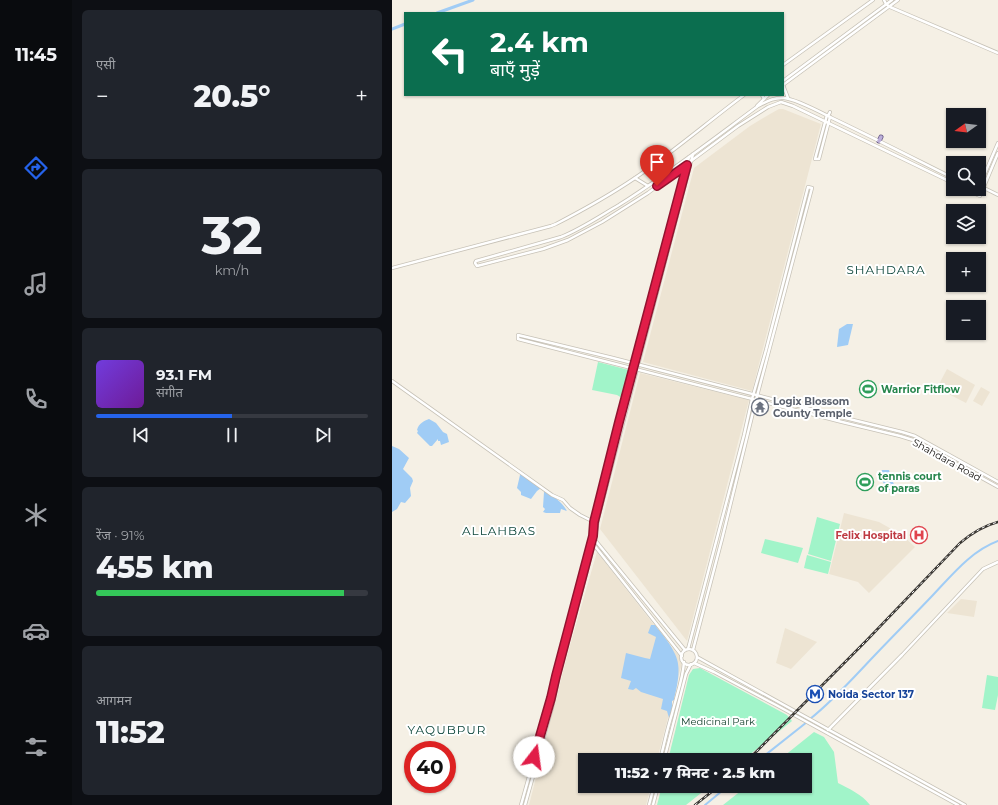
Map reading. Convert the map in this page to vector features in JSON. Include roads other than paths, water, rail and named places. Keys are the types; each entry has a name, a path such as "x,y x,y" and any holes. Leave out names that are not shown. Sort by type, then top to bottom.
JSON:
{"street":[{"path":"784,64 873,0"},
{"path":"884,0 890,7 998,53"},
{"path":"784,80 892,0"},
{"path":"784,84 898,0"},
{"path":"784,87 789,98"},
{"path":"392,268 553,225 636,179 743,96"},
{"path":"754,110 767,96"},
{"path":"946,174 880,139 789,98 779,96 767,101 648,186 601,216 569,234 474,262 477,266 565,242 602,222 648,193 738,126 778,102 784,102 829,122 946,180"},
{"path":"828,116 829,122 819,160 815,159 825,121 830,112"},
{"path":"986,171 998,143"},
{"path":"986,183 998,153"},
{"path":"525,805 552,708 558,674 593,536 594,522 619,422 637,364 693,154"},
{"path":"637,364 689,157"},
{"path":"636,179 648,186"},
{"path":"692,650 726,524 754,399 766,350 808,187 812,188 755,395"},
{"path":"986,189 998,195"},
{"name":"Shahdara Road","path":"998,482 915,436 637,364 518,335 518,339 913,440 998,487"},
{"path":"521,805 594,544 597,522 635,369"},
{"path":"392,381 552,495 563,500 576,513 594,522"},
{"path":"682,656 686,650 754,399"},
{"path":"720,522 726,524"},
{"path":"593,536 640,596 686,650 692,650 696,653 697,657 966,805"},
{"path":"591,541 682,656 684,662 682,676 662,753"},
{"path":"828,730 902,655 983,569 998,562"},
{"path":"666,753 688,670 697,657"},
{"path":"684,662 686,664 692,664 714,672 958,805"},
{"path":"649,805 652,793"},
{"path":"653,805 656,793"}],"water":[{"path":"847,324 853,324 848,345 837,347 839,329"},
{"path":"429,419 436,423 443,432 447,434 449,442 441,445 438,439 432,446 430,446 417,433 420,424"},
{"path":"392,446 399,449 409,458 403,469 413,481 410,488 411,496 405,503 401,502 397,509 392,512"},
{"path":"882,470 889,470 895,487 893,487 893,489 892,488 892,490 889,490 882,481"},
{"path":"522,474 541,488 531,499 521,495 521,492 517,488 520,475"},
{"path":"546,491 560,502 567,511 561,509 560,513 543,512 545,509 543,507 544,492"},
{"path":"651,625 655,625 668,642 677,659 679,671 674,700 672,701 672,713 669,718 667,711 661,709 663,699 641,692 636,688 633,690 628,689 631,681 621,678 626,653 650,659 656,637 648,633"}],"waterway":[{"path":"440,12 473,0"},
{"path":"392,29 404,24"},
{"path":"810,719 844,688 962,564 988,545 998,541"},
{"path":"768,753 807,722"},
{"path":"705,805 720,793"}],"railway":[{"path":"755,753 867,640 960,543 978,530 998,522"},
{"path":"695,805 710,793"}],"place":[{"name":"Warrior Fitflow","path":"868,389"},
{"name":"Logix Blossom County Temple","path":"760,407"},
{"name":"tennis court of paras","path":"865,482"},
{"name":"Felix Hospital","path":"919,535"},
{"name":"Noida Sector 137","path":"815,694"}],"district":[{"name":"SHAHDARA","path":"886,269"},
{"name":"ALLAHBAS","path":"499,530"},
{"name":"YAQUBPUR","path":"447,729"}],"park label":[{"name":"Medicinal Park","path":"718,721"}]}
